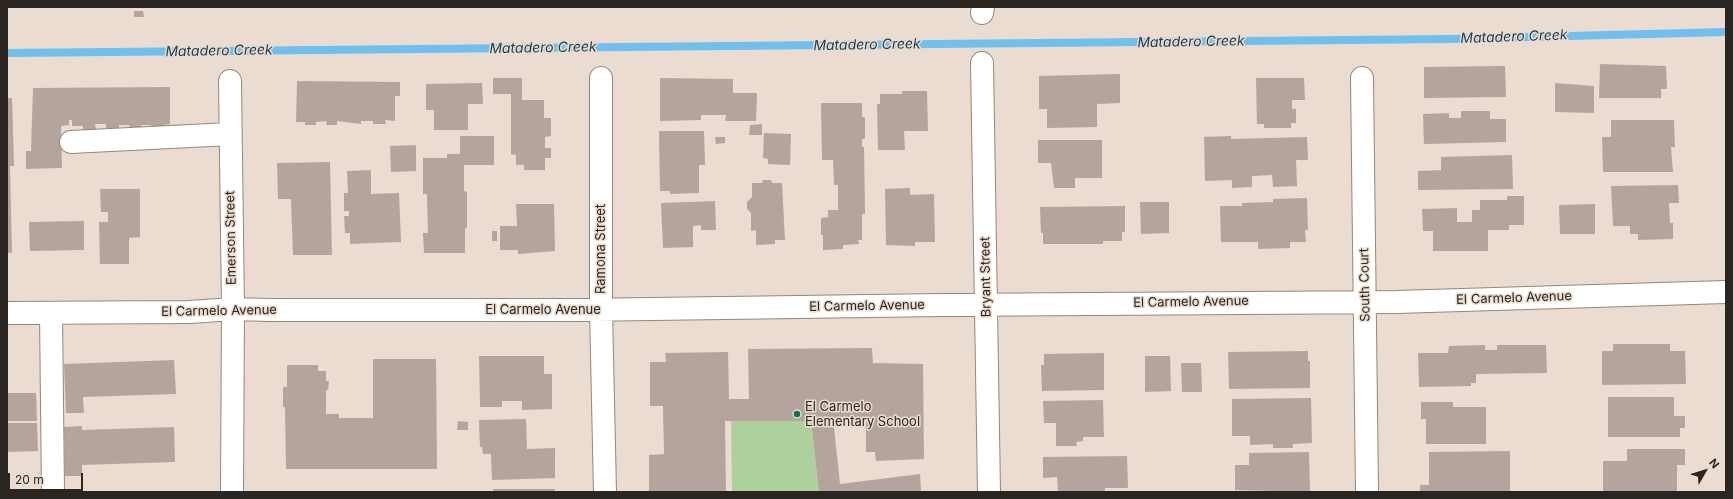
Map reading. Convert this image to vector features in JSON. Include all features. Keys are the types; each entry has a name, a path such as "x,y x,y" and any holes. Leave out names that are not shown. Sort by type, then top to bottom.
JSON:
{"street":[{"name":"Bryant Street","path":"982,62 989,492"},
{"name":"Ramona Street","path":"601,78 601,310 605,492"},
{"name":"South Court","path":"1362,78 1367,492"},
{"name":"Emerson Street","path":"230,81 233,309 232,492"},
{"path":"71,142 230,134"},
{"name":"El Carmelo Avenue","path":"7,313 190,312 233,309 601,310 987,304 1365,301 1726,292"},
{"path":"51,313 53,492"}],"green space":[{"path":"731,421 811,421 819,492 732,492"}],"building":[{"path":"134,11 143,11 144,17 134,17"},
{"path":"1600,64 1666,66 1667,89 1661,89 1661,98 1599,98"},
{"path":"1505,66 1506,97 1424,98 1424,67"},
{"path":"1120,74 1120,103 1097,104 1097,127 1047,128 1047,109 1039,109 1039,76"},
{"path":"493,78 522,78 522,100 544,100 544,118 551,118 551,136 545,137 545,148 551,148 551,158 545,158 545,170 524,170 524,165 516,165 516,155 511,154 511,94 493,94"},
{"path":"660,78 733,79 733,93 757,93 756,121 725,121 726,115 701,115 701,120 660,121"},
{"path":"1256,78 1304,78 1305,100 1292,100 1292,109 1296,109 1296,123 1291,123 1291,128 1264,128 1264,124 1257,124"},
{"path":"297,81 400,82 400,96 395,96 395,121 385,120 386,124 373,124 373,121 361,121 361,124 337,121 337,125 326,125 327,121 316,122 316,125 305,125 305,122 296,122"},
{"path":"482,83 483,104 468,104 468,130 434,130 434,110 426,110 426,84"},
{"path":"1555,83 1594,86 1594,113 1555,112"},
{"path":"170,87 170,124 163,125 163,128 151,129 151,125 141,125 141,128 130,128 129,125 119,125 119,128 106,128 106,124 95,124 96,129 83,130 83,126 72,126 72,120 69,120 69,125 61,126 62,168 26,169 26,151 31,151 33,88"},
{"path":"902,91 927,91 928,131 904,131 905,150 878,150 877,104 880,104 880,94 902,94"},
{"path":"7,98 12,98 14,166 10,166 12,253 7,253"},
{"path":"821,103 862,103 862,117 865,117 865,139 862,139 862,147 864,147 865,214 862,214 862,240 858,240 859,244 843,245 843,249 823,250 821,218 828,217 828,210 838,210 838,185 834,185 833,160 822,160"},
{"path":"1461,111 1490,111 1490,119 1506,119 1506,142 1424,144 1423,114 1449,113 1449,118 1461,118"},
{"path":"1611,120 1674,120 1675,147 1671,147 1673,172 1603,172 1602,137 1611,137"},
{"path":"762,124 762,135 749,135 750,125"},
{"path":"659,131 704,131 705,165 699,165 699,193 670,194 670,191 660,191"},
{"path":"764,133 791,134 790,165 768,164 768,159 763,158"},
{"path":"460,136 494,136 494,165 464,165 464,191 467,192 465,253 424,253 423,233 428,233 427,194 423,194 423,158 447,158 447,154 460,154"},
{"path":"1231,136 1231,139 1307,137 1308,160 1296,160 1297,186 1273,187 1272,175 1252,176 1252,187 1232,188 1232,180 1205,181 1204,137"},
{"path":"715,137 725,137 725,143 716,144"},
{"path":"1038,140 1102,140 1102,178 1075,178 1075,188 1054,188 1051,163 1038,163"},
{"path":"416,145 416,171 391,172 390,146"},
{"path":"1512,155 1513,189 1418,190 1418,171 1441,170 1441,157"},
{"path":"330,162 332,255 293,255 291,199 278,199 277,163"},
{"path":"371,170 371,194 399,193 401,242 350,244 350,233 345,233 344,216 349,216 349,211 344,211 344,193 348,193 347,171"},
{"path":"763,180 771,180 772,183 782,183 785,240 775,240 775,244 756,245 756,230 751,231 751,213 747,209 747,202 752,197 752,183 762,183"},
{"path":"1678,185 1679,203 1669,203 1670,223 1673,223 1673,239 1638,240 1638,234 1630,234 1630,226 1613,226 1611,186"},
{"path":"910,188 910,195 934,194 935,242 915,242 915,246 886,245 885,189"},
{"path":"100,189 140,189 140,237 129,238 129,264 100,264 99,222 108,222 108,212 101,212"},
{"path":"1507,196 1524,196 1524,225 1509,225 1509,230 1488,230 1488,251 1433,251 1433,231 1423,231 1422,209 1457,208 1457,222 1472,222 1472,210 1480,210 1480,200 1507,200"},
{"path":"1307,198 1308,230 1305,230 1306,242 1290,242 1290,248 1258,249 1258,242 1221,242 1220,206 1242,206 1242,203 1273,202 1273,199"},
{"path":"715,201 716,230 701,230 701,225 693,226 693,247 663,248 661,203"},
{"path":"1140,202 1169,202 1169,233 1141,234"},
{"path":"516,204 554,204 555,251 518,254 518,250 500,250 500,226 517,226"},
{"path":"1595,204 1595,234 1560,234 1559,205"},
{"path":"1125,206 1125,232 1122,232 1122,241 1103,241 1103,244 1043,244 1040,207"},
{"path":"84,221 84,250 30,251 29,222"},
{"path":"492,231 497,231 497,241 492,241"},
{"path":"1613,344 1670,344 1670,351 1685,351 1686,384 1602,385 1602,351 1613,351"},
{"path":"1485,345 1485,350 1497,350 1497,345 1546,345 1547,373 1476,374 1476,383 1471,383 1471,386 1419,387 1418,353 1448,353 1449,346"},
{"path":"872,348 873,363 923,364 924,459 876,461 875,452 866,452 866,419 833,418 840,484 920,474 921,492 819,492 811,421 725,421 726,492 649,492 649,455 664,454 663,406 650,406 650,362 666,362 665,353 728,352 729,399 749,399 748,349"},
{"path":"1308,351 1308,361 1310,361 1310,388 1229,389 1228,352"},
{"path":"1104,353 1104,390 1042,391 1041,365 1044,365 1044,354"},
{"path":"479,356 544,356 544,374 552,374 552,409 522,410 522,401 502,401 502,407 480,407"},
{"path":"1145,356 1170,356 1171,391 1145,392"},
{"path":"373,359 436,359 437,469 286,469 285,407 283,407 283,387 287,387 287,365 318,365 318,371 326,371 326,381 329,381 328,390 326,390 326,414 339,414 339,418 373,418"},
{"path":"174,360 176,394 83,397 84,413 66,413 64,364"},
{"path":"1181,363 1201,363 1202,392 1182,392"},
{"path":"7,393 36,393 37,421 7,421"},
{"path":"1608,397 1674,397 1674,416 1685,416 1685,428 1680,428 1680,437 1608,437"},
{"path":"1311,398 1312,443 1293,444 1293,448 1273,448 1273,444 1250,445 1250,436 1232,436 1232,399"},
{"path":"1103,400 1104,437 1083,437 1083,441 1076,442 1077,446 1056,446 1056,423 1044,423 1043,401"},
{"path":"1421,402 1453,402 1453,407 1486,407 1486,444 1426,444 1426,419 1421,419"},
{"path":"526,419 527,449 555,448 555,478 492,480 491,454 483,454 482,447 480,447 479,420"},
{"path":"458,421 468,422 468,430 457,430"},
{"path":"7,423 37,423 38,451 7,452"},
{"path":"82,426 82,430 174,427 175,462 82,465 82,476 65,476 64,427"},
{"path":"1627,449 1685,449 1685,465 1677,465 1677,492 1603,492 1603,461 1627,461"},
{"path":"1510,451 1510,491 1420,492 1420,485 1429,485 1429,452"},
{"path":"1309,452 1310,492 1235,490 1235,465 1249,465 1249,453"},
{"path":"1127,456 1128,488 1105,488 1105,492 1058,492 1057,477 1043,478 1043,457"},
{"path":"493,489 555,489 555,492 493,492"}],"waterway":[{"name":"Matadero Creek","path":"7,53 1451,39 1726,32"}],"place":[{"name":"El Carmelo Elementary School","path":"797,414"}]}
